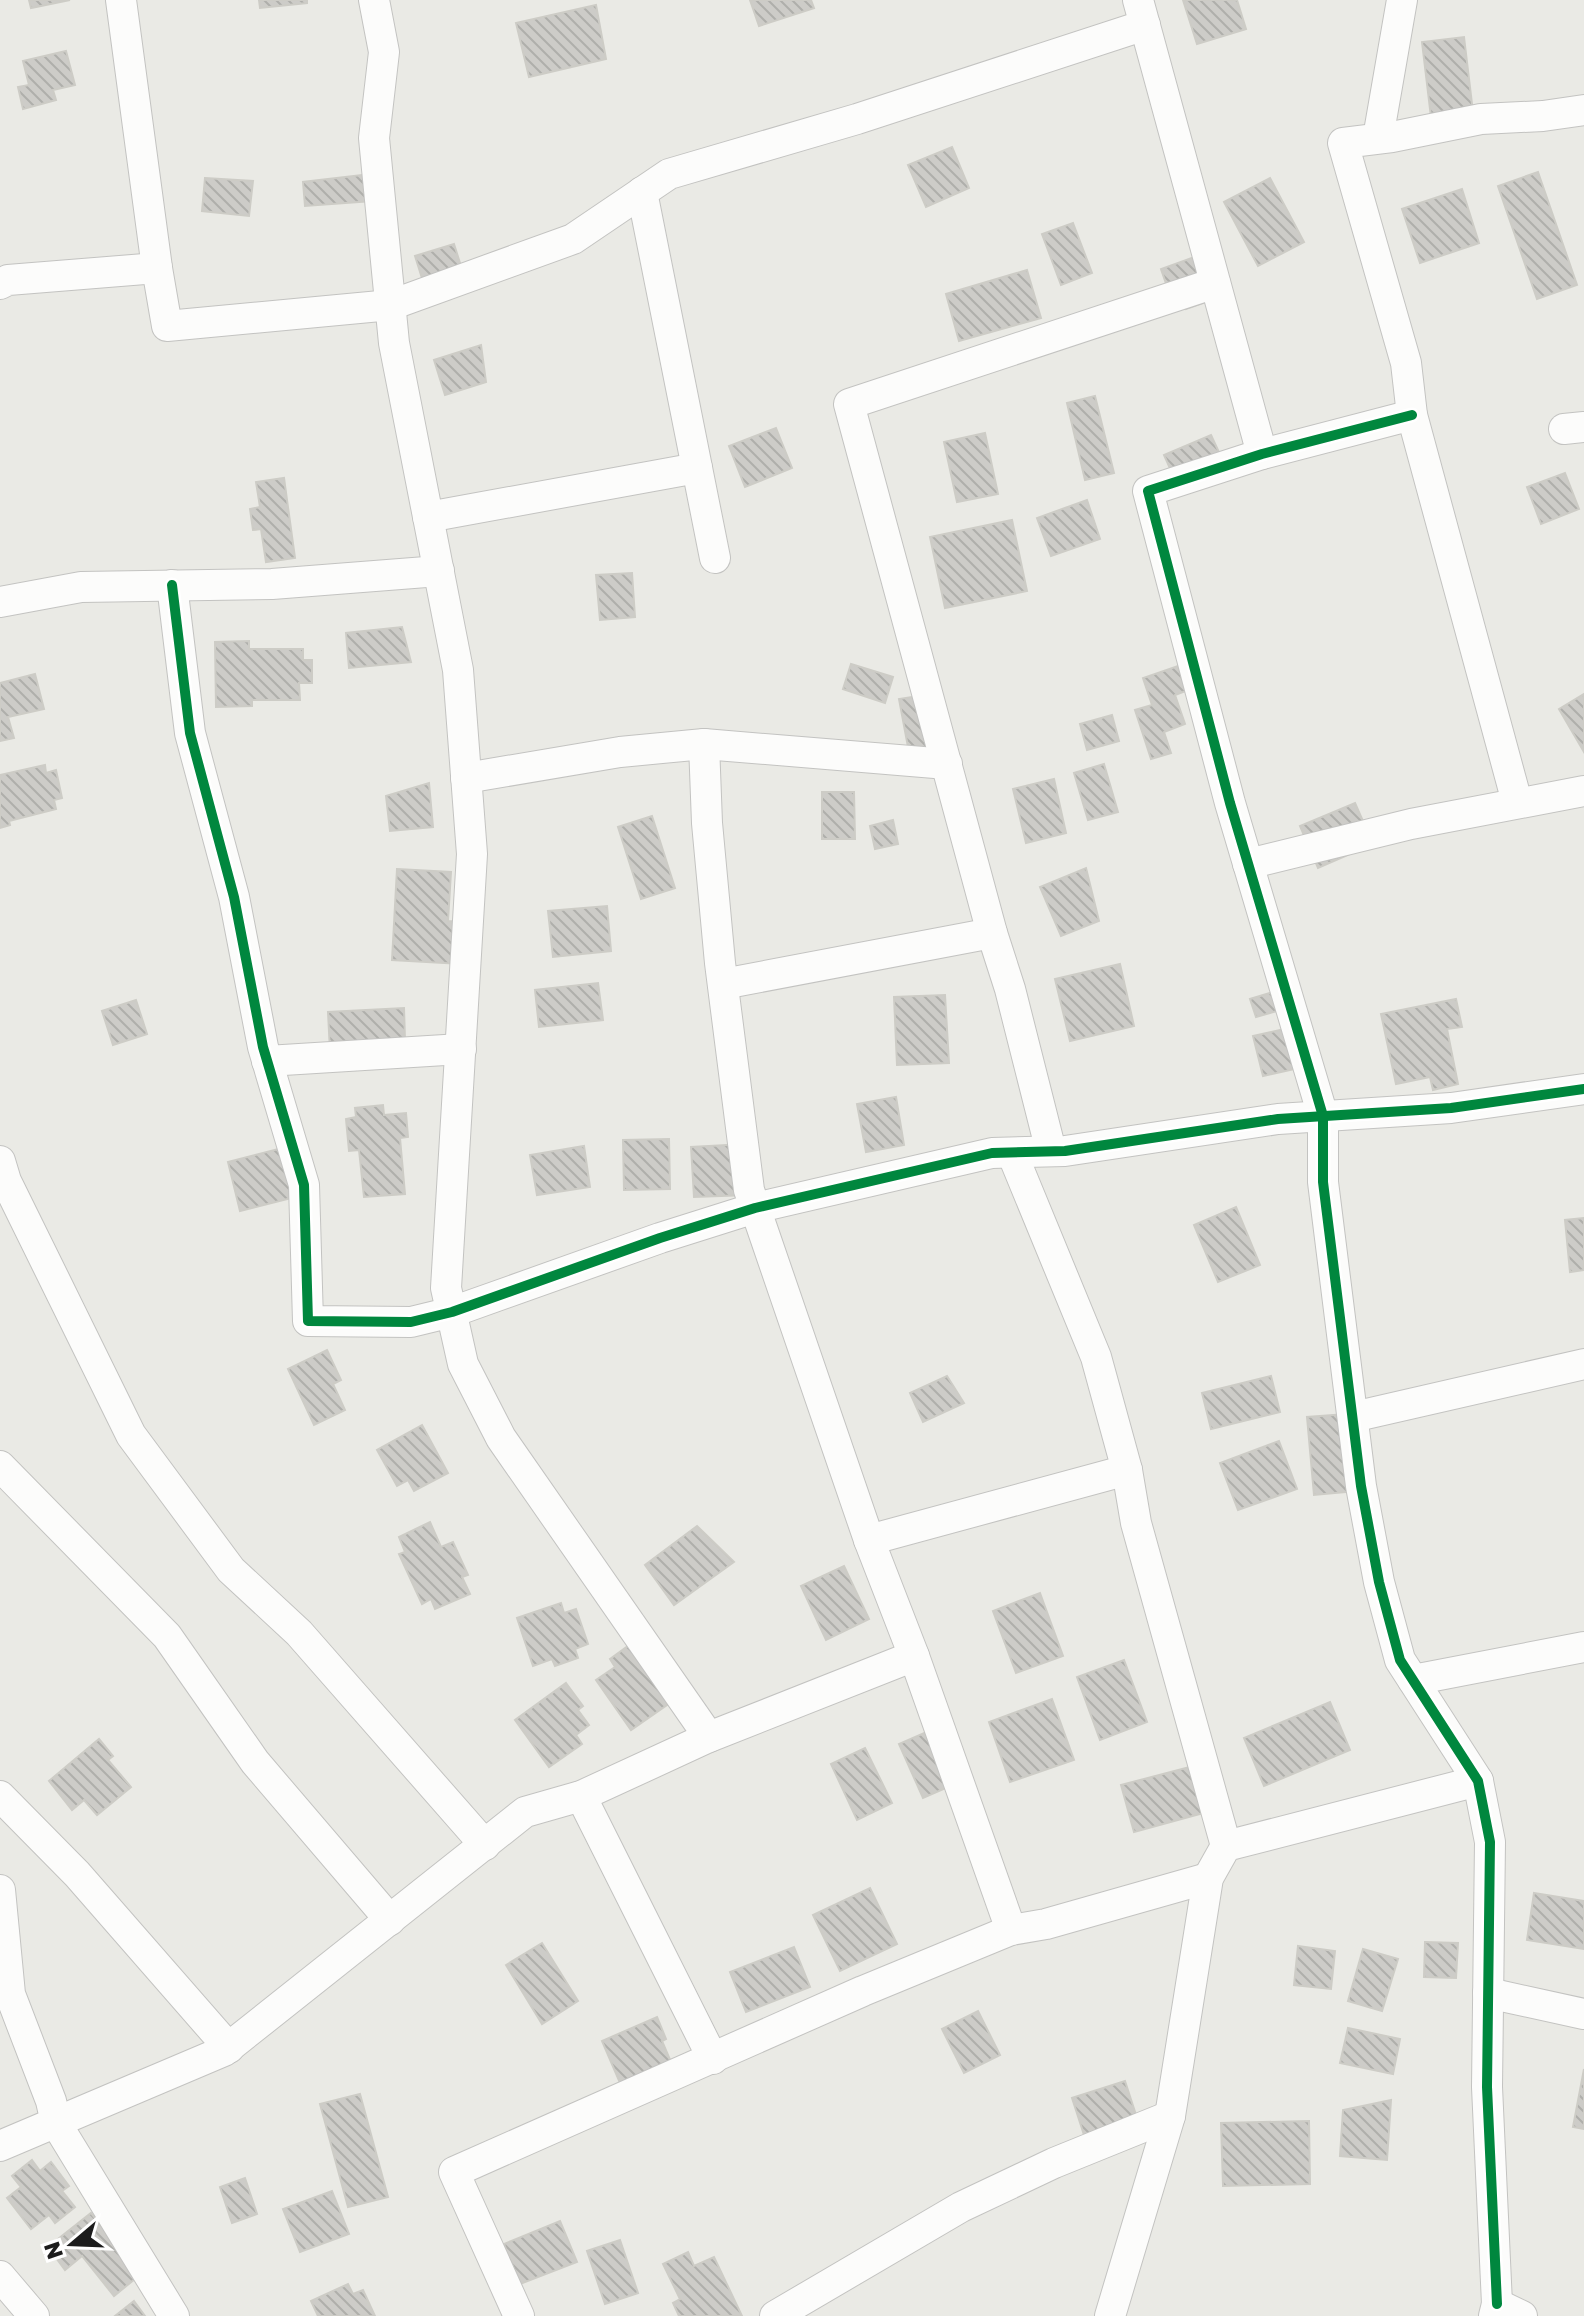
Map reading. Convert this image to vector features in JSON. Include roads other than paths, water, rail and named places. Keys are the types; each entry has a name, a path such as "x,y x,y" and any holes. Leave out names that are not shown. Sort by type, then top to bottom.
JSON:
{"street":[{"path":"121,0 167,326 391,305 573,239 669,174 857,119 1142,13 1262,454"},
{"path":"374,0 384,52 374,138 394,343 458,670 472,854 446,1288 463,1364 501,1438 709,1737"},
{"path":"1378,138 1402,0"},
{"path":"1517,802 1412,415 1406,363 1343,143 1481,119 1543,116 1584,110"},
{"path":"642,192 715,558"},
{"path":"0,284 8,280 157,268"},
{"path":"1051,1151 1010,989 992,933 849,404 1215,283"},
{"path":"1412,415 1262,454 1148,491 1248,864 1323,1116 1323,1182 1361,1486 1379,1582 1400,1660 1478,1781 1490,1842 1487,2087 1504,2312"},
{"path":"428,517 697,468"},
{"path":"0,602 81,587 272,584 439,571"},
{"path":"172,585 190,733 234,897 267,1061 304,1185 308,1321 411,1322 452,1312 660,1238 755,1208 992,1153 1051,1151 1278,1119 1451,1108 1584,1089"},
{"path":"466,778 620,752 704,744 947,764"},
{"path":"704,744 707,823 723,984 749,1190 869,1540 914,1656 1011,1930"},
{"path":"1248,864 1411,824 1584,791"},
{"path":"723,984 992,933"},
{"path":"267,1061 461,1049"},
{"path":"1012,1153 1096,1357 1127,1470 1136,1523 1226,1846 1208,1878 1170,2116 1110,2316"},
{"path":"0,1161 6,1181 131,1435 231,1570 299,1633 485,1845"},
{"path":"1353,1417 1584,1364"},
{"path":"0,1466 167,1636 255,1762 390,1920"},
{"path":"869,1540 1127,1470"},
{"path":"1413,1680 1584,1647"},
{"path":"0,2146 229,2048 525,1812 581,1796 709,1737 914,1656"},
{"path":"1226,1846 1478,1781"},
{"path":"0,1796 77,1874 229,2048"},
{"path":"581,1796 713,2059"},
{"path":"519,2316 454,2172 863,1991 1011,1930 1046,1924 1208,1878"},
{"path":"0,1890 10,1994 51,2101 56,2123 174,2316"},
{"path":"1488,1993 1584,2014"},
{"path":"775,2316 961,2207 1054,2163 1170,2116"},
{"path":"0,2276 34,2316"}]}
